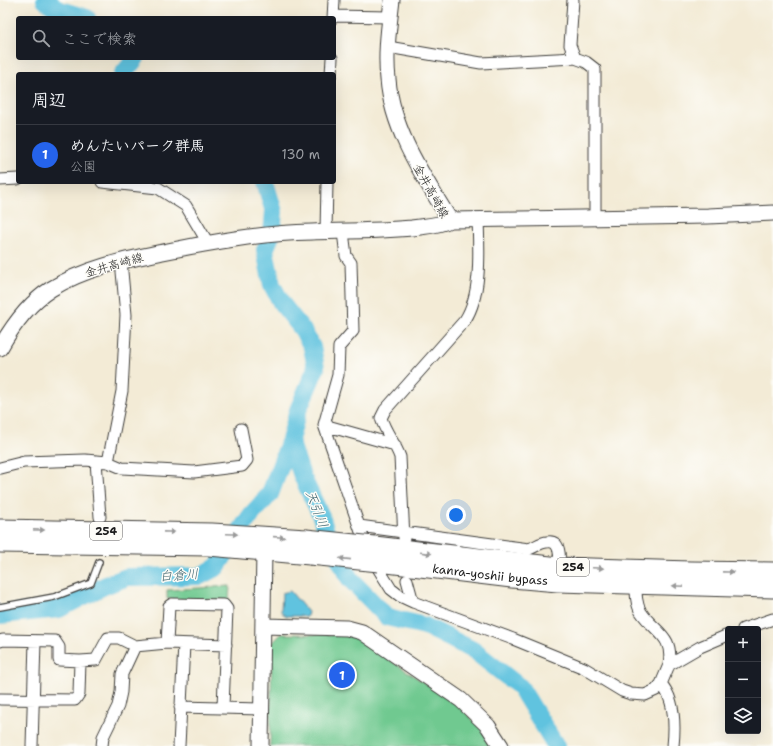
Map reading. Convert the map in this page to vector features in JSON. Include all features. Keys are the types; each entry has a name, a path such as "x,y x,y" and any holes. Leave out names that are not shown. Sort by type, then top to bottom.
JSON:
{"highway":[{"name":"254","path":"0,529 211,540"},
{"name":"254","path":"0,543 211,540"},
{"name":"kanra-yoshii bypass","path":"211,540 254,545 308,547 376,554 512,562 559,567 773,572"},
{"name":"kanra-yoshii bypass","path":"376,554 512,578 558,582 773,588"}],"street":[{"path":"333,16 334,0"},
{"name":"金井高崎線","path":"0,348 22,315 34,303 51,290 88,272 121,261 208,243 256,236 284,233 403,229 441,224 450,220 422,175 397,122 388,79 388,48 392,0"},
{"path":"573,0 570,45 575,58"},
{"path":"336,17 390,18"},
{"path":"388,48 481,63 575,58 586,62 595,69 594,218"},
{"path":"331,72 332,60"},
{"path":"0,180 16,179"},
{"path":"128,184 158,188 186,206 208,243"},
{"path":"326,232 327,184"},
{"path":"450,220 708,216 773,213"},
{"path":"404,535 400,457 396,445 383,426 381,418 385,410 465,320 470,311 475,289 479,257 478,219"},
{"path":"344,232 346,256 351,263 353,331 339,347 338,376 324,425 368,552 391,590 413,602 584,668 622,691 631,694 645,695 656,690 661,684 669,664 671,653 667,640 641,611 636,597 636,584"},
{"path":"108,462 122,391 126,315 121,261"},
{"path":"324,425 396,445"},
{"path":"0,468 24,462 96,461 108,462 122,468 194,472 242,466 247,460 241,429"},
{"path":"96,461 100,517"},
{"path":"359,526 404,535 529,549 547,542 552,542 556,544 560,552 559,567"},
{"path":"254,545 263,626 261,746"},
{"path":"407,580 413,602"},
{"path":"167,643 169,606 172,604 224,605 227,609 223,707"},
{"path":"752,626 773,619"},
{"path":"263,626 347,628 362,632 461,700 488,726 501,746"},
{"path":"669,664 700,647 725,636"},
{"path":"0,642 4,640 55,641 59,647 59,660 80,661 96,660 108,638 119,638 135,646 167,643 226,644"},
{"path":"32,746 35,641"},
{"path":"179,746 184,644"},
{"path":"102,746 103,737 118,706 121,692 122,674 135,646"},
{"path":"0,698 75,700 79,694 80,661"},
{"path":"661,684 667,691 675,725 673,746"},
{"path":"180,708 223,707 262,709"}],"lane":[{"path":"0,607 54,597 91,583 99,562"}],"green space":[{"path":"230,586 229,600 167,599 167,590"},
{"path":"281,634 349,635 356,637 459,706 480,727 495,746 270,746 272,643"}],"water":[{"path":"290,591 308,612 307,616 285,616 281,611 282,593"}],"waterway":[{"name":"天引川","path":"45,0 57,9 80,16"},
{"name":"天引川","path":"125,72 134,60"},
{"name":"白倉川","path":"0,615 59,609 104,586 127,577 200,576 217,567 251,515 270,494 290,440 298,410 316,368 312,347 302,329 282,304 272,285 265,250 272,233 274,212 266,184"},
{"name":"天引川","path":"290,440 302,476 321,516 327,535 350,579 387,617 425,626 473,650 520,687 556,746"}],"place":[{"name":"めんたいパーク群馬","path":"342,675"}]}
